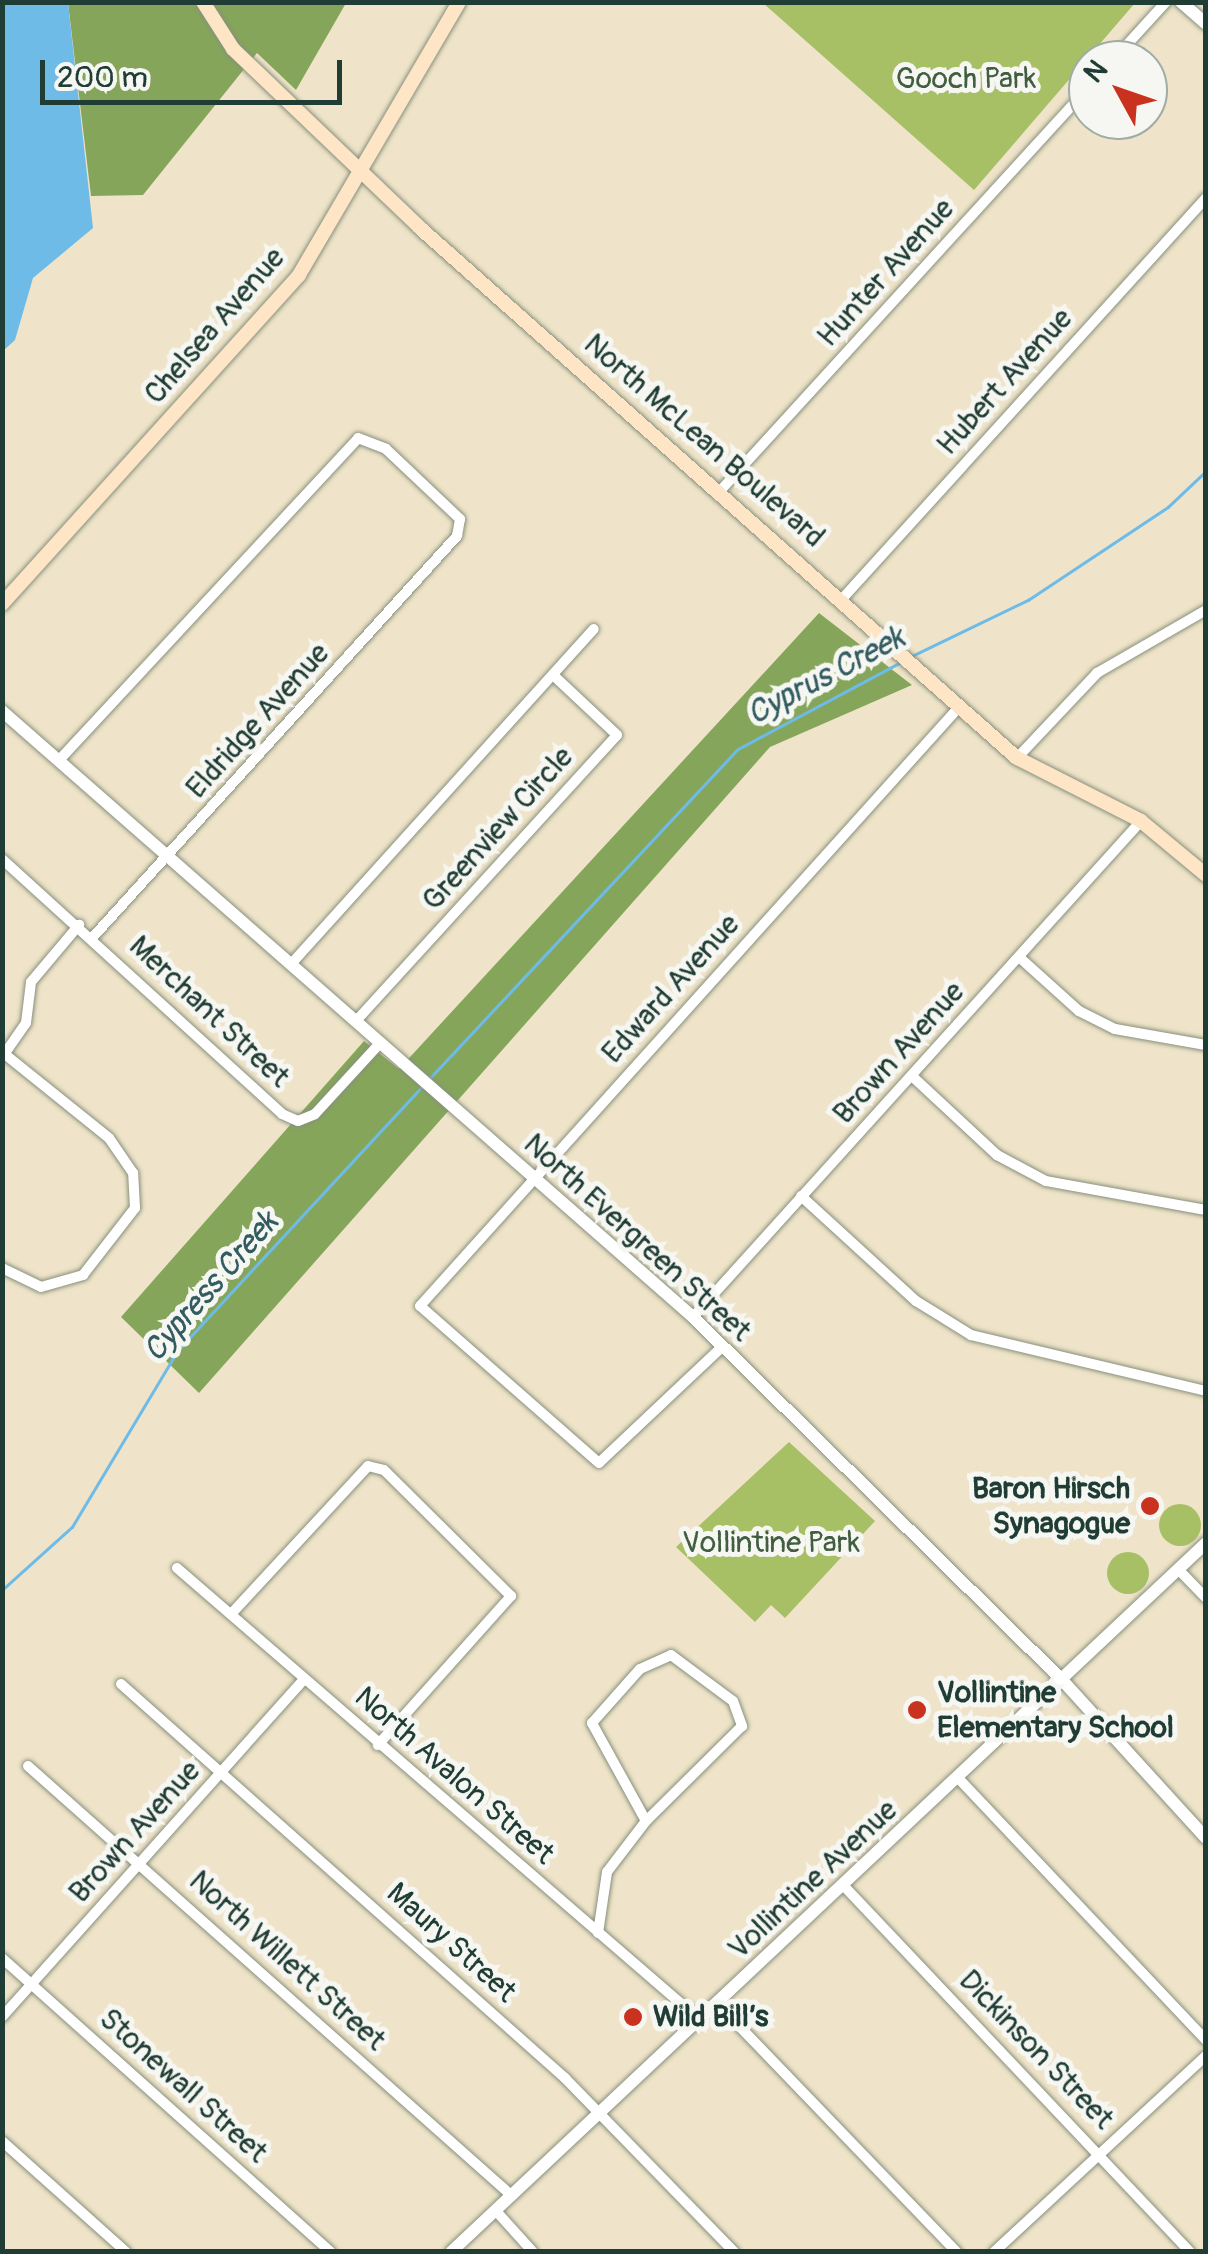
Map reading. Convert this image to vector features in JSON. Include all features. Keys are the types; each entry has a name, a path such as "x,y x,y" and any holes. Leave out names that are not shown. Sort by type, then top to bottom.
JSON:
{"main road":[{"name":"North McLean Boulevard","path":"202,2 234,49 361,172 1017,758 1141,821 1206,875"},
{"name":"Chelsea Avenue","path":"2,604 299,275 458,2"}],"street":[{"path":"1131,40 1166,2"},
{"path":"1181,2 1206,24"},
{"name":"Hunter Avenue","path":"720,492 1068,110"},
{"name":"Hubert Avenue","path":"842,599 1206,198"},
{"name":"Eldridge Avenue","path":"62,757 358,438 386,449 455,513 458,536 93,937"},
{"path":"1017,758 1097,673 1206,610"},
{"path":"292,962 594,629"},
{"name":"Greenview Circle","path":"356,1021 617,735 553,675"},
{"name":"Edward Avenue","path":"722,1346 599,1463 420,1306 960,706"},
{"name":"North Evergreen Street","path":"4,714 62,757 446,1103 693,1316 1063,1681 1206,1838"},
{"name":"Brown Avenue","path":"693,1316 1141,821"},
{"name":"Merchant Street","path":"2,858 298,1121 380,1043"},
{"path":"2,1268 41,1287 83,1275 134,1208 133,1172 109,1138 5,1056 26,1023 30,982 79,925"},
{"path":"1019,958 1079,1011 1115,1029 1206,1045"},
{"path":"912,1078 998,1155 1046,1182 1206,1210"},
{"path":"801,1196 916,1300 971,1336 1206,1391"},
{"path":"232,1612 368,1466 384,1470 510,1596 378,1745"},
{"name":"Vollintine Avenue","path":"451,2252 960,1780 1206,1543"},
{"name":"North Avalon Street","path":"177,1568 699,2020"},
{"path":"1178,1569 1206,1598"},
{"path":"598,1933 607,1872 646,1821 742,1726 733,1701 671,1655 640,1669 592,1723 646,1821"},
{"name":"Brown Avenue","path":"2,2017 142,1866 304,1679"},
{"name":"Maury Street","path":"121,1684 600,2111 734,2252"},
{"name":"North Willett Street","path":"28,1766 511,2194"},
{"path":"960,1780 1206,2040"},
{"name":"Dickinson Street","path":"843,1885 1100,2152 1190,2252"},
{"name":"Stonewall Street","path":"2,1958 330,2252"},
{"path":"717,2003 957,2252"},
{"path":"994,2252 1206,2056"},
{"path":"2,2141 126,2252"},
{"path":"496,2211 533,2252"}],"green space":[{"path":"68,3 346,3 296,90 257,53 143,195 91,196"},
{"name":"Gooch Park","path":"763,3 1135,3 1103,40 1068,40 1068,81 974,190"},
{"path":"819,613 912,685 770,747 199,1393 121,1317 364,1041 399,1069"},
{"name":"Vollintine Park","path":"789,1442 875,1521 785,1618 771,1605 755,1622 676,1547"},
{"path":"1180,1504 1195,1510 1201,1525 1195,1540 1180,1546 1165,1540 1159,1525 1165,1510"},
{"path":"1128,1552 1143,1558 1149,1573 1143,1588 1128,1594 1113,1588 1107,1573 1113,1558"}],"water":[{"path":"3,2 68,3 93,228 33,278 15,340 3,351"}],"waterway":[{"name":"Cyprus Creek","path":"912,656 1028,600 1168,507 1206,471"},
{"name":"Cyprus Creek","path":"429,1079 738,749 901,662"},
{"name":"Cypress Creek","path":"2,1590 72,1527 178,1350 423,1085"}],"place":[{"name":"Baron Hirsch Synagogue","path":"1150,1506"},
{"name":"Vollintine Elementary School","path":"917,1710"},
{"name":"Wild Bill’s","path":"633,2017"}]}
